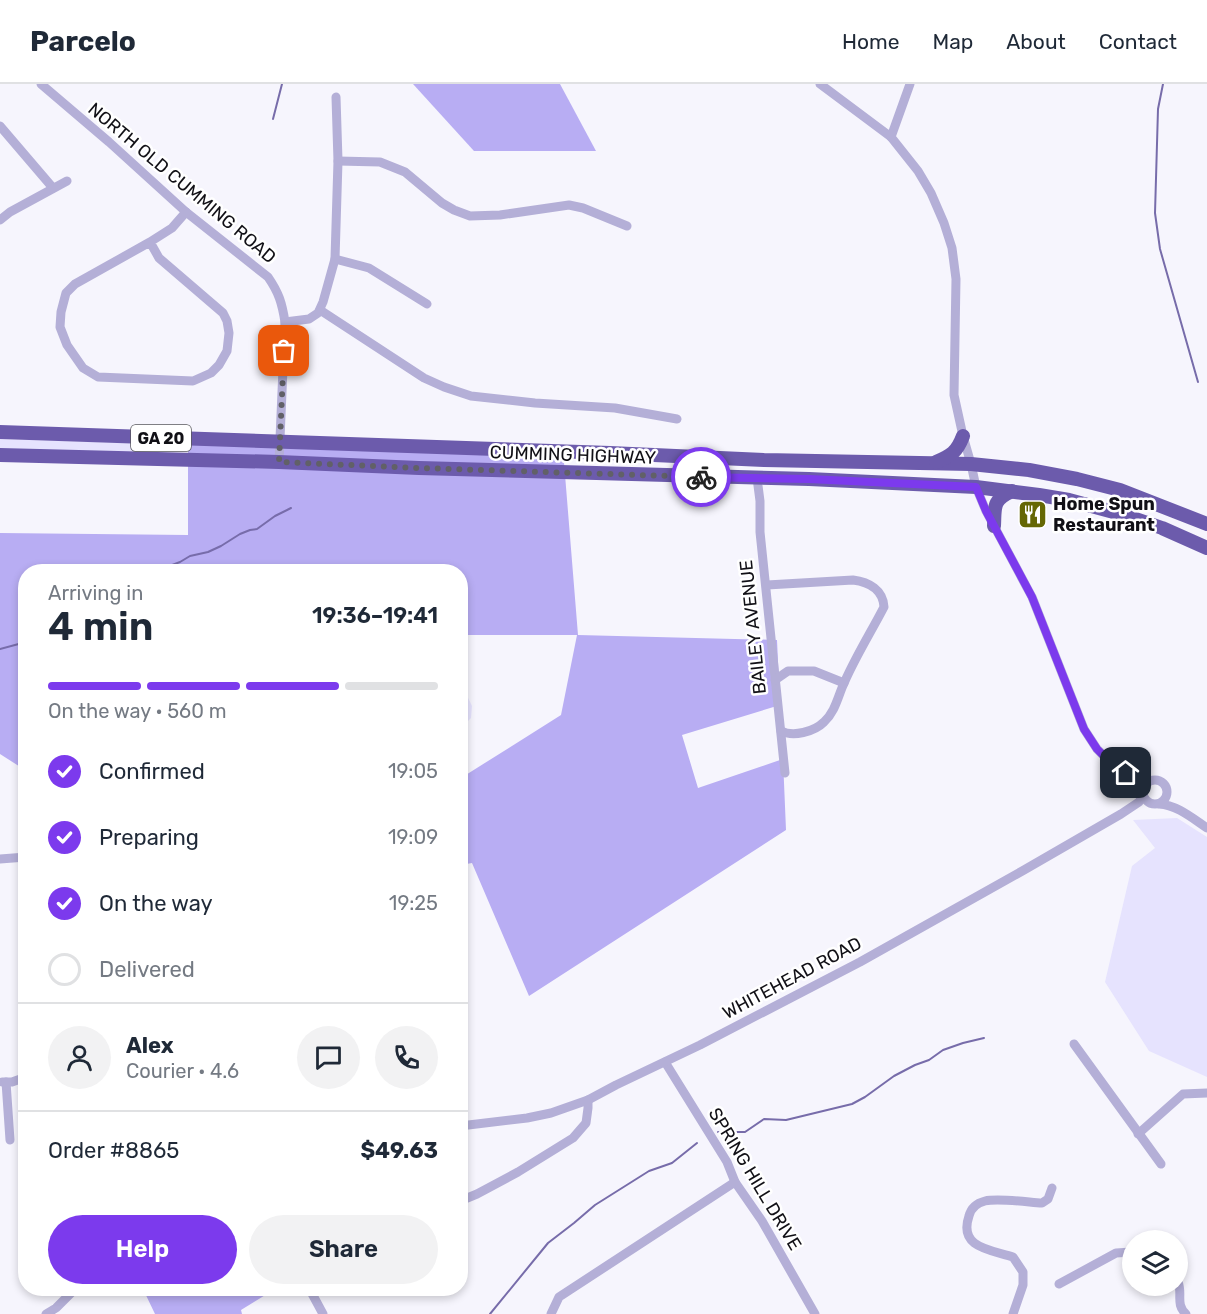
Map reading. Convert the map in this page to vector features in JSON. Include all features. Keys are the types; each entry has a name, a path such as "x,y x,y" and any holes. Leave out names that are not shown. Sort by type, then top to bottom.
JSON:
{"highway":[{"name":"CUMMING HIGHWAY","path":"0,432 598,452 764,460 971,464 1029,470 1077,479 1120,490 1207,524"},
{"path":"933,463 944,459 958,449 963,436"},
{"name":"CUMMING HIGHWAY","path":"0,455 818,479 976,487 1069,501 1121,514 1162,528 1207,548"},
{"path":"994,526 998,500 1012,491"}],"street":[{"name":"NORTH OLD CUMMING ROAD","path":"40,84 109,142 186,212 268,277 280,296 285,322 279,462"},
{"path":"820,84 891,137 918,171 944,223 952,248 956,279 954,395 976,487 986,511 1032,597 1084,729 1097,749 1126,773 1142,779 1160,781 1182,811"},
{"path":"891,137 909,84"},
{"path":"285,322 309,319 320,310 335,259 338,161 336,97"},
{"path":"0,126 53,188"},
{"path":"338,161 380,162 405,172 442,203 470,216 500,215 569,205 583,208 627,226"},
{"path":"0,220 10,212 67,181"},
{"path":"150,242 159,258 223,313 227,321 229,333 227,351 211,373 193,381 98,377 83,368 67,345 60,327 60,312 66,293 75,284 172,228 186,212"},
{"path":"335,259 369,268 427,304"},
{"path":"320,310 424,378 471,396 615,408 677,420"},
{"name":"BAILEY AVENUE","path":"757,478 760,532 785,773"},
{"path":"767,585 853,580 866,582 883,599 884,607 844,682 837,703 825,722 806,732 788,734 781,731"},
{"path":"775,680 788,672 814,671 844,682"},
{"path":"1126,773 1143,793 1147,802 1169,805 1207,828"},
{"path":"1143,793 1146,784 1152,780"},
{"path":"1155,804 1165,799 1167,791"},
{"name":"WHITEHEAD ROAD","path":"468,1125 551,1113 588,1100 860,962 1122,814 1139,802 1143,793"},
{"name":"WHITEHEAD ROAD","path":"1122,814 1155,804"},
{"path":"0,859 18,858"},
{"path":"1074,1044 1161,1164"},
{"name":"SPRING HILL DRIVE","path":"664,1062 727,1162 736,1183 762,1221 815,1314"},
{"path":"10,1140 3,1082 18,1079"},
{"path":"1138,1134 1183,1094 1207,1093"},
{"path":"468,1198 518,1172 573,1138 586,1123 588,1100"},
{"path":"551,1314 559,1297 736,1183"},
{"path":"1013,1314 1023,1285 1023,1272 1013,1257 977,1246 969,1239 966,1228 969,1215 976,1204 987,1201 1042,1203 1048,1199 1052,1188"},
{"path":"1059,1284 1116,1253 1122,1253"},
{"path":"46,1314 68,1296"},
{"path":"313,1296 323,1314"},
{"path":"1179,1296 1181,1309 1186,1314"}],"shaded area":[{"path":"413,84 560,84 596,151 474,151"},
{"path":"188,436 563,450 578,635 777,640 780,705 682,735 698,788 783,759 786,830 529,996 472,863 468,864 468,774 561,715 577,635 468,635 468,564 18,564 18,766 0,754 0,533 188,535"},
{"path":"0,439 255,447 67,454 0,452"},
{"path":"468,698 472,706 471,718 468,721"},
{"path":"1177,818 1207,837 1207,1077 1149,1051 1105,982 1132,866 1155,848 1133,820"},
{"path":"146,1296 264,1296 241,1310 242,1314 155,1314"}],"waterway":[{"path":"273,119 282,84"},
{"path":"1163,84 1158,109 1155,213 1160,249 1198,382"},
{"path":"175,564 190,556 208,552 240,534 257,529 291,508"},
{"path":"0,649 18,644"},
{"path":"718,1132 745,1132 764,1119 786,1120 852,1104 894,1076 929,1060 943,1050 984,1038"},
{"path":"490,1314 548,1243 595,1205 649,1171 672,1163 697,1143"}],"way so far":[{"path":"284,351 279,462 701,477"}],"place":[{"name":"Home Spun Restaurant","path":"1032,514"}],"route":[{"path":"701,477 809,479 976,487 986,511 1032,597 1084,729 1097,749 1126,773"}]}
